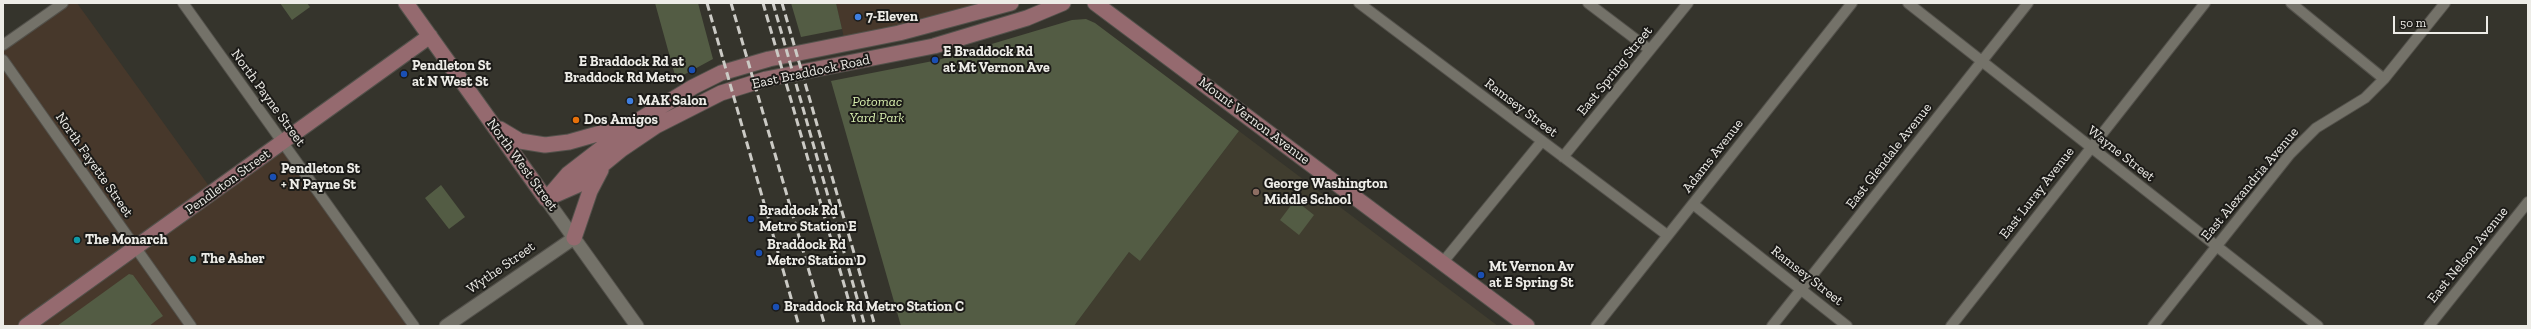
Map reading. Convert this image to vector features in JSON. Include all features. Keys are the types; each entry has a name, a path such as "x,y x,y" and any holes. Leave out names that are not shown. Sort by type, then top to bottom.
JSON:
{"main road":[{"name":"North West Street","path":"406,3 546,199"},
{"name":"East Braddock Road","path":"546,199 568,174 634,123 693,87 721,73 769,59 899,33 1012,3"},
{"name":"East Braddock Road","path":"546,199 578,185 608,160 656,126 721,93 766,78 934,46 1027,18 1063,3"},
{"name":"Mount Vernon Avenue","path":"1095,3 1443,262 1526,326"},
{"name":"Pendleton Street","path":"26,326 430,36"},
{"path":"493,125 520,141 545,144 569,142 634,123"},
{"path":"574,238 590,191 608,160"}],"street":[{"path":"3,45 63,3"},
{"name":"North Payne Street","path":"183,3 414,326"},
{"name":"Ramsey Street","path":"1359,3 1667,235"},
{"path":"1588,3 1650,50"},
{"name":"East Spring Street","path":"1563,157 1688,3"},
{"name":"Adams Avenue","path":"1596,326 1852,3"},
{"name":"Wayne Street","path":"1908,3 2318,326"},
{"name":"East Glendale Avenue","path":"1772,326 2028,3"},
{"name":"East Luray Avenue","path":"1952,326 2205,3"},
{"path":"2291,3 2384,79"},
{"name":"East Alexandria Avenue","path":"2152,326 2302,140 2316,128 2365,98 2384,79 2445,3"},
{"name":"North Fayette Street","path":"3,60 191,326"},
{"path":"1443,262 1542,141"},
{"name":"North West Street","path":"546,199 637,326"},
{"name":"East Nelson Avenue","path":"2429,326 2528,202"},
{"name":"Ramsey Street","path":"1693,204 1848,326"},
{"name":"Wythe Street","path":"446,326 574,238"}],"shaded area":[{"path":"65,3 77,3 214,193 284,143 414,326 3,326 3,47"},
{"path":"836,3 990,3 845,42"},
{"name":"George Washington Middle School","path":"1239,131 1498,326 1074,326 1129,252 1140,261"}],"green space":[{"path":"280,3 307,3 310,7 292,20"},
{"path":"655,3 698,3 713,59 676,79"},
{"path":"791,3 836,3 842,29 801,37"},
{"name":"Potomac Yard Park","path":"1086,19 1095,23 1239,131 1140,261 1129,252 1074,326 901,326 831,81 938,60 1072,20"},
{"path":"441,185 465,217 449,229 425,198"},
{"path":"1295,200 1314,215 1299,235 1280,220"},
{"path":"129,274 133,275 163,316 149,326 57,326"}],"railway":[{"path":"707,3 799,326"},
{"path":"731,3 825,326"},
{"path":"763,3 856,326"},
{"path":"773,3 865,326"},
{"path":"782,3 875,326"}],"place":[{"name":"7-Eleven","path":"858,17"},
{"name":"E Braddock Rd at Mt Vernon Ave","path":"935,60"},
{"name":"E Braddock Rd at Braddock Rd Metro","path":"692,70"},
{"name":"Pendleton St at N West St","path":"404,74"},
{"name":"MAK Salon","path":"630,101"},
{"name":"Dos Amigos","path":"576,120"},
{"name":"Pendleton St + N Payne St","path":"273,177"},
{"name":"George Washington Middle School","path":"1256,192"},
{"name":"Braddock Rd Metro Station E","path":"751,219"},
{"name":"The Monarch","path":"77,240"},
{"name":"Braddock Rd Metro Station D","path":"759,253"},
{"name":"The Asher","path":"193,259"},
{"name":"Mt Vernon Av at E Spring St","path":"1481,275"},
{"name":"Braddock Rd Metro Station C","path":"776,307"}]}
